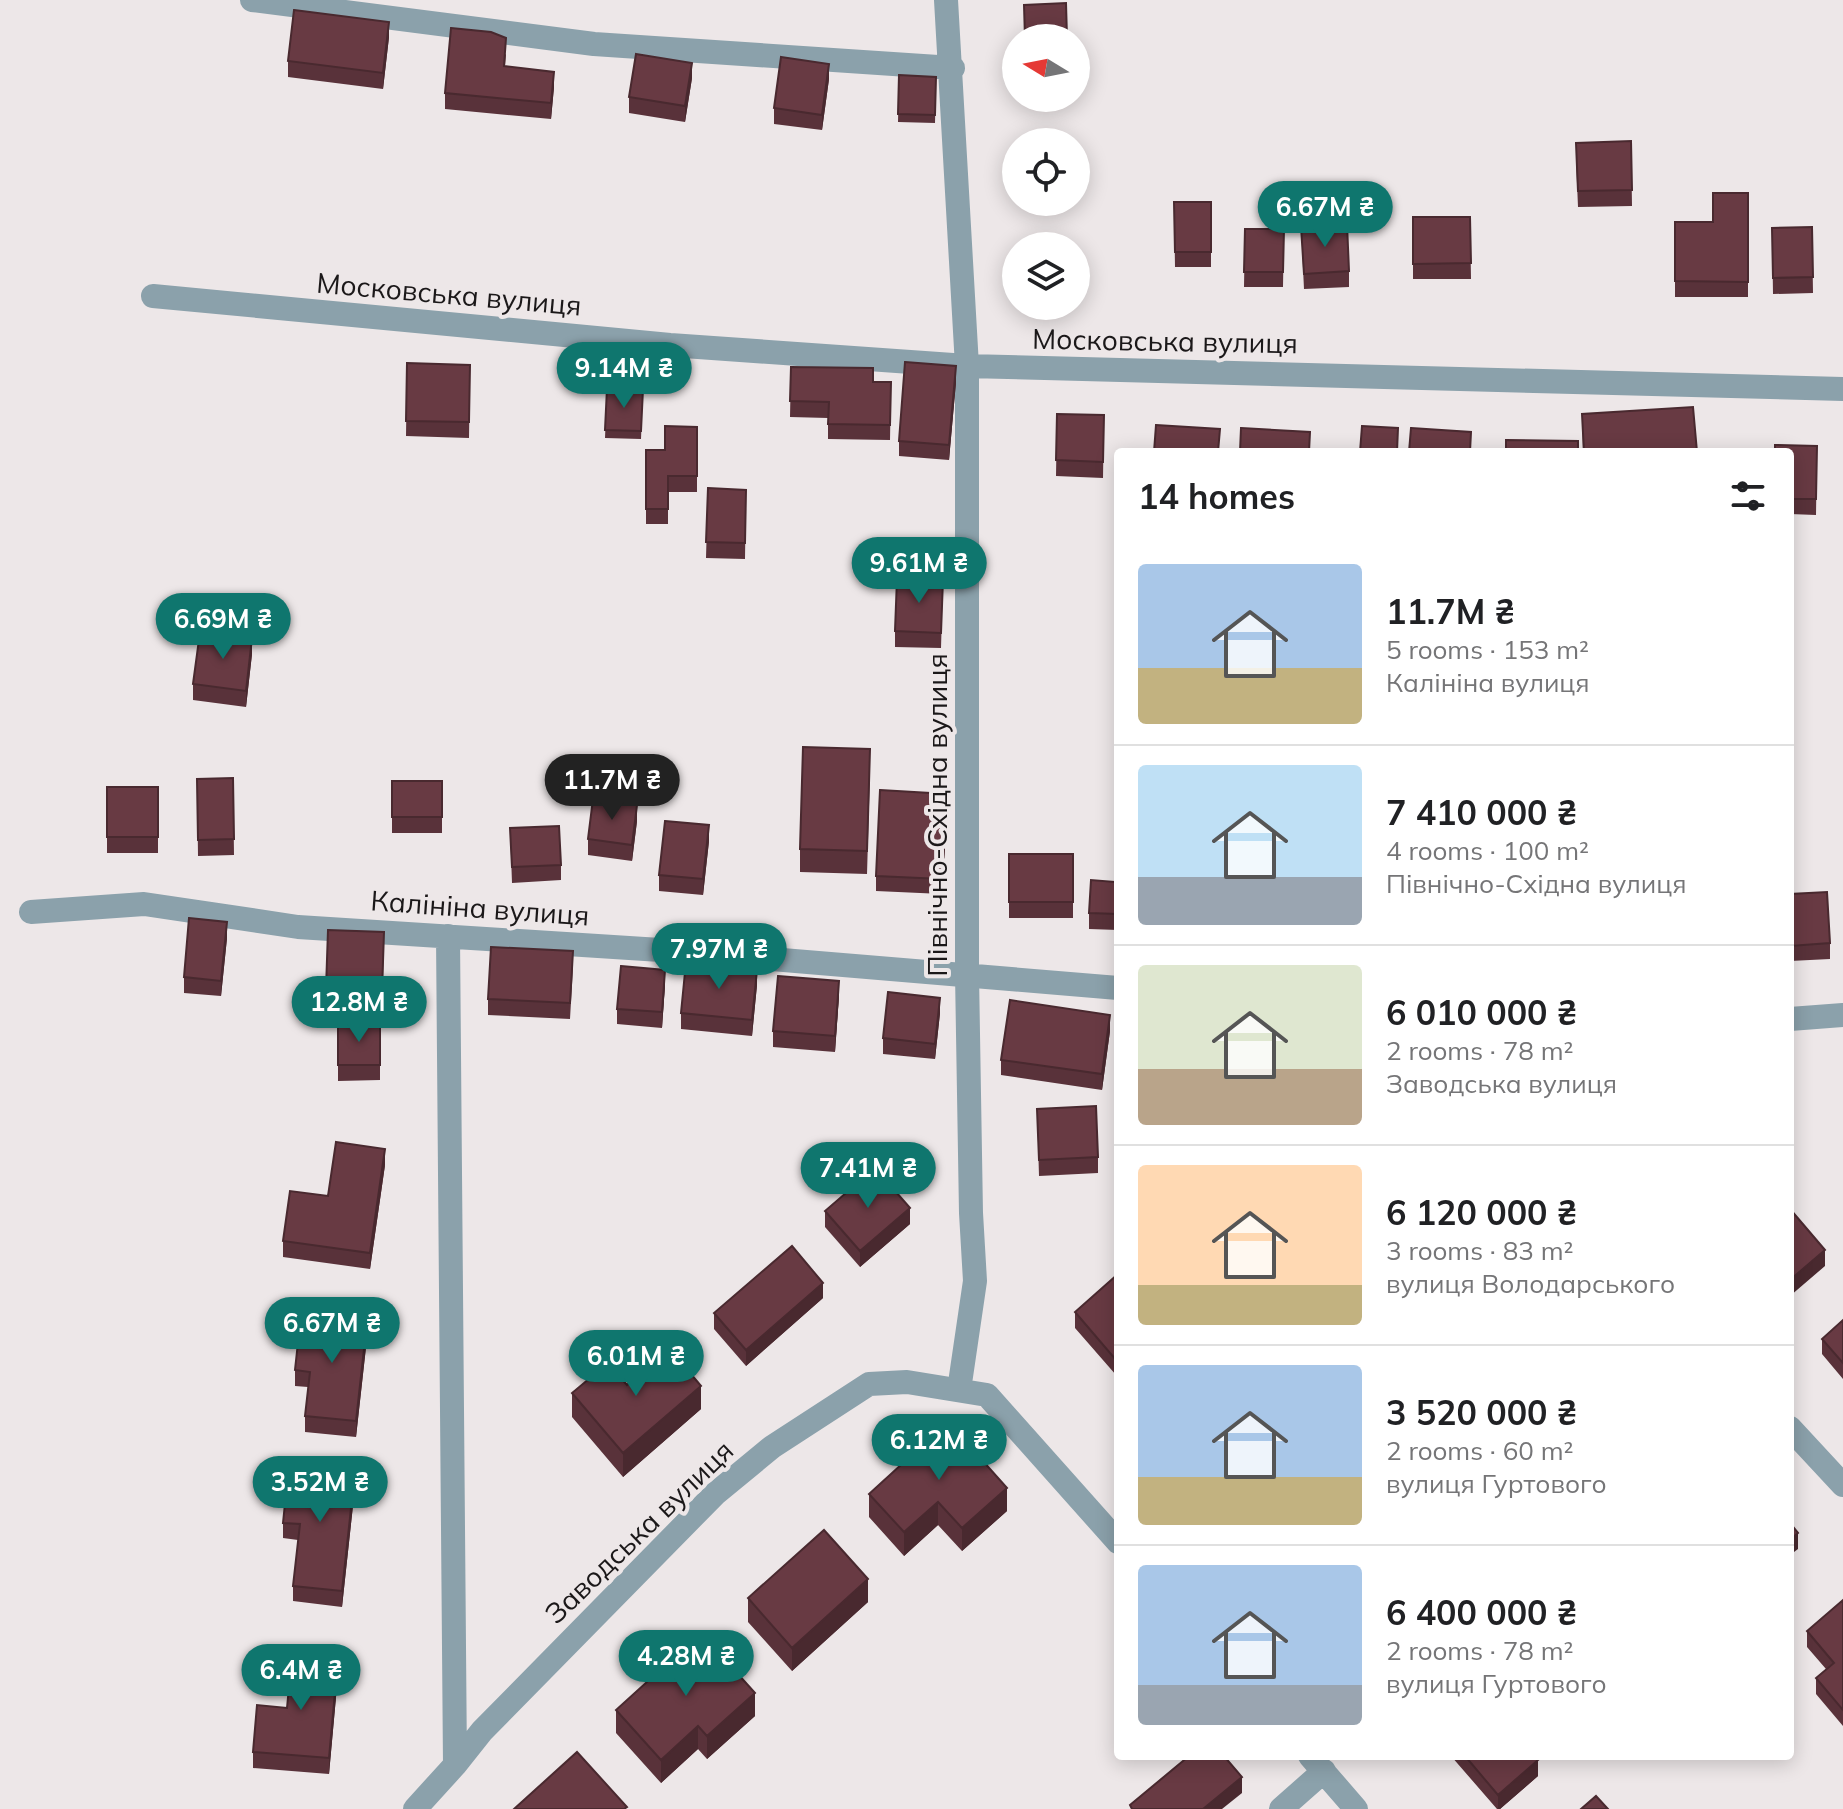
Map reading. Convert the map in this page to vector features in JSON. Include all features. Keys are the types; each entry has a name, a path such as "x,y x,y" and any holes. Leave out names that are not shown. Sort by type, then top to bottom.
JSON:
{"street":[{"path":"252,0 594,44 953,68"},
{"name":"Північно-Східна вулиця","path":"946,0 953,68 967,366 967,974 975,1281 959,1390"},
{"name":"Московська вулиця","path":"153,296 670,345 967,366 1843,389"},
{"name":"Калініна вулиця","path":"31,912 144,904 298,927 967,974 1114,988"},
{"path":"448,936 455,1765"},
{"path":"1794,1019 1841,1019"},
{"name":"Заводська вулиця","path":"415,1809 482,1731 715,1494 772,1447 869,1384 907,1382 987,1395 1114,1538"},
{"path":"1794,1432 1843,1485"},
{"path":"1281,1809 1317,1764 1356,1809"}],"building":[{"path":"1066,3 1067,24 1025,24 1024,5"},
{"path":"294,10 389,22 383,73 288,61"},
{"path":"451,28 491,32 506,38 504,66 554,72 551,103 445,93"},
{"path":"636,54 692,63 685,106 629,97"},
{"path":"781,57 829,64 822,115 774,108"},
{"path":"899,75 936,77 935,115 898,114"},
{"path":"1631,141 1632,190 1578,191 1576,143"},
{"path":"1713,193 1748,193 1748,282 1675,281 1675,222 1713,222"},
{"path":"1174,202 1211,202 1211,252 1175,252"},
{"path":"1413,217 1470,217 1471,263 1413,264"},
{"path":"1347,224 1349,271 1304,274 1301,226"},
{"path":"1812,227 1813,277 1773,278 1772,228"},
{"path":"1245,229 1284,229 1283,272 1244,272"},
{"path":"905,362 956,366 949,445 899,441"},
{"path":"407,363 470,365 469,422 406,421"},
{"path":"791,367 873,368 873,382 891,382 890,425 828,424 829,402 790,401"},
{"path":"607,388 643,389 641,431 605,430"},
{"path":"1693,407 1697,448 1584,448 1582,414"},
{"path":"1057,414 1104,415 1103,462 1056,460"},
{"path":"1156,425 1220,429 1218,448 1154,448"},
{"path":"665,426 697,427 697,476 668,476 668,509 646,509 646,450 665,450"},
{"path":"1362,426 1398,428 1397,448 1360,448"},
{"path":"1241,428 1310,432 1309,448 1240,448"},
{"path":"1411,428 1471,432 1470,448 1409,448"},
{"path":"1506,440 1578,441 1578,448 1506,448"},
{"path":"1775,445 1817,446 1816,499 1794,499 1794,448 1775,448"},
{"path":"708,488 746,490 745,543 706,542"},
{"path":"897,578 943,579 941,633 895,631"},
{"path":"200,632 252,638 246,691 193,684"},
{"path":"803,747 870,749 867,851 800,849"},
{"path":"233,778 234,839 198,840 197,779"},
{"path":"392,781 442,781 442,817 392,817"},
{"path":"107,787 158,787 158,837 107,837"},
{"path":"880,790 947,794 942,879 876,876"},
{"path":"593,799 637,805 632,845 588,839"},
{"path":"665,821 709,825 703,879 659,875"},
{"path":"559,826 561,865 512,867 510,828"},
{"path":"1009,854 1073,854 1073,902 1009,902"},
{"path":"1091,880 1114,882 1114,914 1089,913"},
{"path":"1827,892 1830,943 1794,946 1794,894"},
{"path":"189,918 227,922 221,981 184,977"},
{"path":"328,930 384,932 382,991 326,989"},
{"path":"491,947 573,951 570,1003 488,999"},
{"path":"686,962 757,970 752,1020 681,1013"},
{"path":"621,966 665,970 662,1012 617,1009"},
{"path":"778,976 839,981 835,1036 773,1031"},
{"path":"888,992 940,998 935,1044 883,1038"},
{"path":"1010,1000 1110,1015 1102,1074 1001,1060"},
{"path":"338,1023 380,1023 380,1065 338,1065"},
{"path":"1096,1106 1098,1157 1039,1160 1037,1109"},
{"path":"336,1142 385,1149 370,1253 283,1241 290,1191 328,1196"},
{"path":"875,1168 910,1208 860,1251 825,1211"},
{"path":"1794,1214 1825,1250 1794,1277"},
{"path":"792,1246 823,1283 746,1350 714,1313"},
{"path":"1114,1278 1114,1358 1075,1312"},
{"path":"301,1315 367,1322 356,1421 305,1416 310,1372 295,1370"},
{"path":"1843,1320 1843,1363 1822,1339"},
{"path":"669,1348 701,1386 623,1453 572,1393 608,1363 627,1385"},
{"path":"948,1422 1007,1488 962,1528 938,1502 904,1532 869,1494"},
{"path":"289,1465 355,1472 342,1591 293,1586 300,1524 283,1523"},
{"path":"824,1530 868,1579 792,1648 748,1598"},
{"path":"1843,1600 1843,1710 1816,1678 1834,1663 1807,1631"},
{"path":"701,1633 755,1693 707,1736 698,1726 661,1760 616,1710"},
{"path":"292,1655 338,1659 329,1758 253,1752 257,1705 287,1708"},
{"path":"577,1752 627,1807 514,1809"},
{"path":"1184,1760 1227,1760 1242,1777 1203,1809 1132,1809 1130,1805"},
{"path":"1468,1760 1538,1760 1498,1795"},
{"path":"1596,1796 1608,1809 1581,1809"}]}
